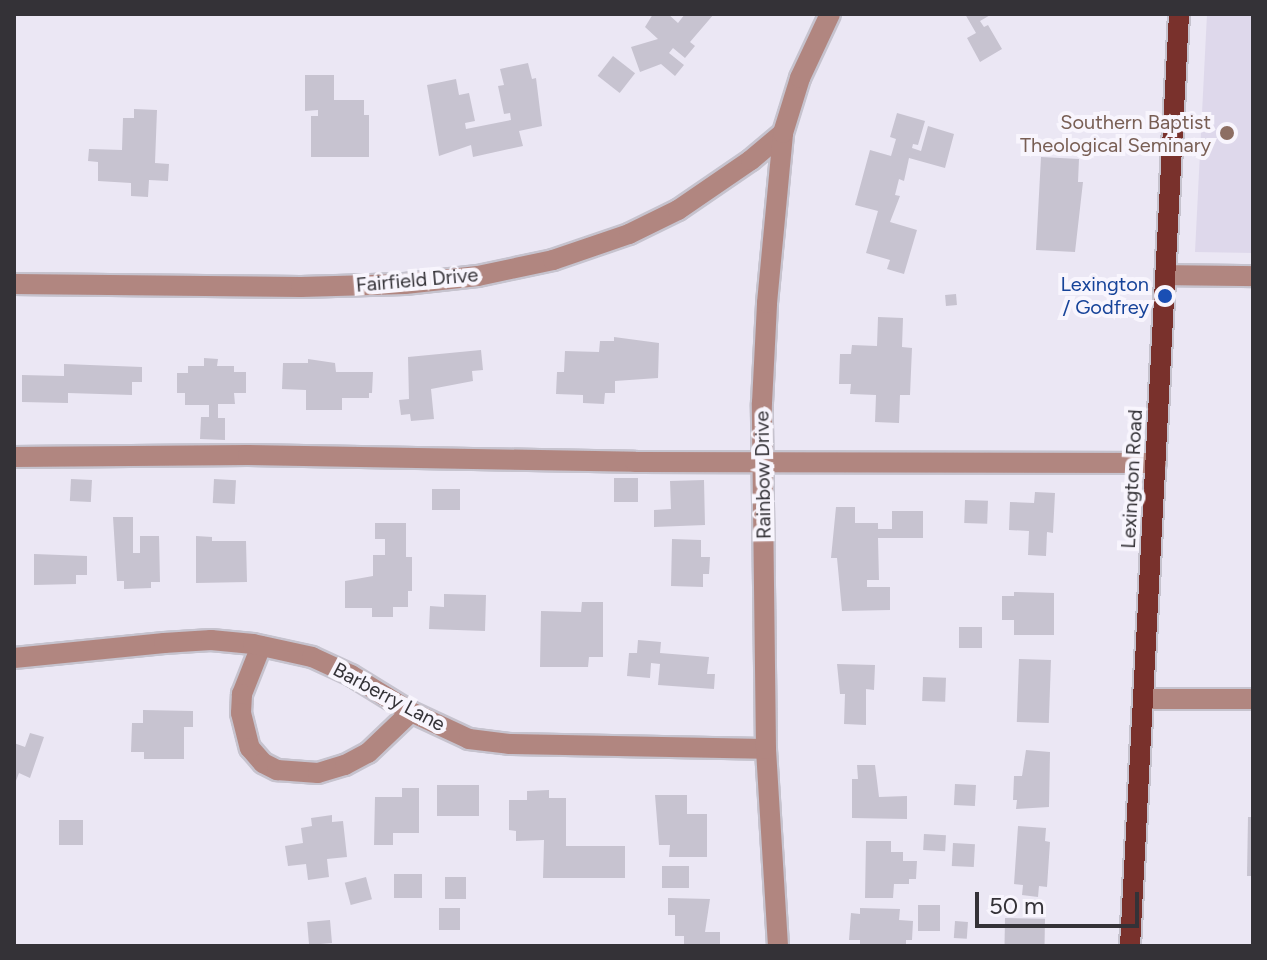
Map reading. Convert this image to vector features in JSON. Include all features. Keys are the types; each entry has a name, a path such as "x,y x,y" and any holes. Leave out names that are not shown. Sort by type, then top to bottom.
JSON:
{"main road":[{"name":"Lexington Road","path":"1130,946 1179,14"}],"street":[{"name":"Rainbow Drive","path":"778,946 766,749 762,460 767,303 783,133 800,78 830,14"},
{"name":"Fairfield Drive","path":"14,284 301,287 405,284 478,276 553,260 629,234 678,210 751,160 783,133"},
{"path":"1166,275 1253,276"},
{"path":"14,457 1156,463"},
{"name":"Barberry Lane","path":"14,658 211,640 261,646 301,654 338,669 380,690 411,712 469,739 489,743 766,749"},
{"path":"261,646 242,694 242,723 250,748 263,763 277,770 318,773 345,765 368,753 411,712"},
{"path":"1144,699 1253,699"}],"shaded area":[{"name":"Southern Baptist Theological Seminary","path":"1207,14 1253,14 1253,253 1195,252"}],"building":[{"path":"653,14 668,14 678,23 685,14 714,14 690,42 695,46 685,58 673,48 669,53 684,65 675,76 661,64 640,72 631,47 658,39 645,27"},
{"path":"965,14 992,14 980,21 984,27 988,25 1002,49 980,62 967,38 976,33"},
{"path":"613,56 635,73 620,93 598,76"},
{"path":"528,63 532,79 536,78 542,126 519,131 523,146 473,157 471,145 439,156 427,85 456,79 459,95 469,93 475,121 465,123 466,129 511,120 510,113 504,114 498,86 504,85 500,69"},
{"path":"305,75 334,75 334,100 364,100 364,115 369,115 369,157 311,157 311,116 318,116 318,110 305,111"},
{"path":"134,109 157,110 155,163 169,164 168,181 149,180 148,197 131,196 131,183 98,181 98,162 88,161 89,149 122,150 123,118 134,118"},
{"path":"897,113 925,121 918,145 913,144 912,148 921,151 928,126 954,134 945,168 909,158 904,181 899,179 895,195 900,196 890,222 917,230 904,274 887,269 890,260 866,253 878,211 855,205 870,150 891,156 896,139 890,137"},
{"path":"1041,157 1079,159 1078,182 1083,182 1075,252 1036,250"},
{"path":"956,294 957,305 946,306 945,295"},
{"path":"878,317 903,318 902,347 912,348 910,395 900,395 899,423 875,422 876,395 850,394 851,384 839,384 840,354 851,354 852,345 877,346"},
{"path":"614,337 659,343 658,378 615,381 615,393 605,393 604,404 583,403 583,395 556,394 557,372 564,372 565,351 599,352 600,341 614,341"},
{"path":"481,350 483,370 472,371 473,381 431,389 434,419 411,421 410,414 401,415 399,400 409,399 408,357"},
{"path":"204,358 218,359 217,366 234,366 234,372 246,372 246,393 234,393 235,404 218,404 218,418 225,418 225,440 200,439 201,417 209,417 209,405 185,405 185,393 177,393 177,373 188,373 188,366 204,366"},
{"path":"308,359 335,363 336,372 373,372 372,393 369,393 369,398 342,398 342,410 306,410 306,390 282,389 283,363 308,363"},
{"path":"64,364 142,367 142,382 132,382 132,395 68,393 68,403 22,402 22,375 64,376"},
{"path":"614,478 638,478 638,502 614,502"},
{"path":"71,479 92,480 91,502 70,501"},
{"path":"214,479 236,480 235,504 213,503"},
{"path":"704,480 705,525 654,527 654,510 671,509 670,481"},
{"path":"432,489 460,489 460,510 432,510"},
{"path":"1035,492 1055,493 1053,533 1047,532 1046,556 1028,555 1029,531 1009,530 1010,502 1034,503"},
{"path":"965,500 988,501 987,524 964,523"},
{"path":"836,507 855,507 855,523 878,523 878,529 892,529 892,511 923,511 923,538 878,538 879,580 867,580 867,587 890,587 890,610 842,611 837,558 831,558"},
{"path":"113,517 133,517 133,553 140,553 140,536 159,536 160,582 151,582 151,588 124,589 124,581 117,581"},
{"path":"375,523 406,523 406,557 412,557 412,591 408,591 408,607 393,607 393,617 372,617 372,608 345,608 345,581 373,576 373,555 385,555 385,539 375,539"},
{"path":"196,536 212,537 212,541 246,541 247,582 196,583"},
{"path":"672,539 701,540 701,557 710,557 709,574 703,574 703,587 671,586"},
{"path":"34,554 87,556 87,575 76,575 76,584 34,585"},
{"path":"1014,592 1054,593 1054,635 1014,635 1014,620 1002,620 1002,596 1014,596"},
{"path":"444,594 486,595 485,631 429,629 430,606 444,607"},
{"path":"582,602 603,602 603,657 589,657 588,667 540,667 541,611 581,612"},
{"path":"959,627 982,627 982,648 959,648"},
{"path":"638,640 661,642 660,653 709,657 707,674 715,674 714,689 658,685 660,664 651,663 650,678 627,676 629,653 637,653"},
{"path":"1019,659 1051,660 1049,723 1017,722"},
{"path":"837,664 875,665 874,690 866,689 866,725 844,724 845,694 840,694"},
{"path":"923,677 946,678 945,702 922,701"},
{"path":"143,710 193,711 193,727 184,727 184,759 144,759 144,752 131,752 132,723 143,723"},
{"path":"30,733 44,737 30,778 19,773 14,786 14,743 25,747"},
{"path":"1026,750 1050,752 1049,807 1016,809 1017,800 1013,800 1014,776 1022,776"},
{"path":"857,765 875,765 879,797 907,796 907,819 852,818 852,779 858,779"},
{"path":"955,784 976,785 975,806 954,805"},
{"path":"437,785 479,785 479,816 437,816"},
{"path":"402,788 419,788 419,833 393,833 393,845 374,845 375,797 402,797"},
{"path":"549,790 549,798 566,798 566,846 625,846 625,878 543,878 544,840 516,841 516,831 509,830 509,800 527,800 527,791"},
{"path":"655,795 687,795 687,814 707,814 707,857 669,857 670,845 659,845"},
{"path":"332,815 332,822 343,821 347,857 327,859 329,877 308,880 306,864 288,866 285,846 303,843 301,828 312,826 311,818"},
{"path":"1248,817 1253,817 1253,876 1247,876"},
{"path":"59,820 83,820 83,845 59,845"},
{"path":"1018,826 1046,828 1045,841 1050,842 1047,887 1039,886 1038,897 1022,895 1023,885 1014,884"},
{"path":"924,834 946,835 945,851 923,850"},
{"path":"866,841 891,841 891,852 903,852 903,861 917,861 916,879 909,879 909,884 894,884 893,898 865,898"},
{"path":"953,843 975,844 974,867 952,866"},
{"path":"662,866 689,866 689,888 662,888"},
{"path":"394,874 422,874 422,898 394,898"},
{"path":"366,877 372,899 351,905 345,883"},
{"path":"445,877 466,877 466,899 445,899"},
{"path":"668,898 710,899 705,932 720,932 720,946 684,946 684,936 675,936 675,915 668,915"},
{"path":"918,905 940,905 940,931 918,931"},
{"path":"439,908 460,908 460,930 439,930"},
{"path":"860,908 900,909 899,920 913,921 912,940 906,940 906,946 860,946 860,940 849,940 851,913 860,914"},
{"path":"1005,918 1045,919 1045,946 1005,946"},
{"path":"330,920 332,943 309,945 307,922"},
{"path":"955,921 968,922 967,939 954,938"}],"place":[{"name":"Southern Baptist Theological Seminary","path":"1227,133"},
{"name":"Lexington / Godfrey","path":"1165,296"}]}
